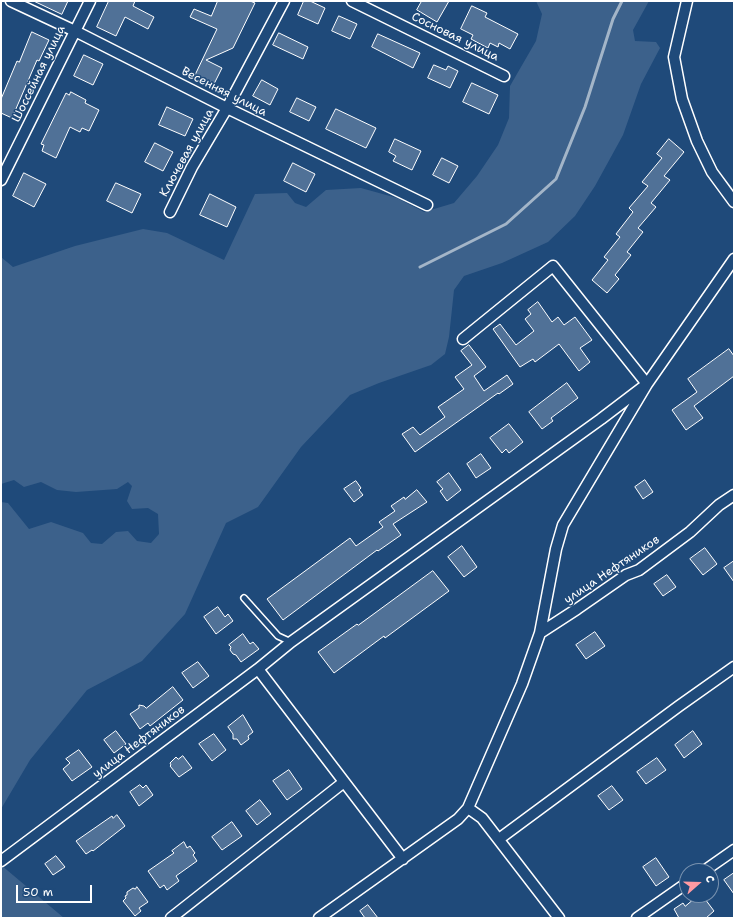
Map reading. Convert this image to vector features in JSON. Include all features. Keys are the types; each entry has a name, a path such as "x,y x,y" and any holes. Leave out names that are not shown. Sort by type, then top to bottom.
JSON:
{"street":[{"name":"Весенняя улица","path":"11,1 75,31 227,108 427,205"},
{"name":"Шоссейная улица","path":"1,180 90,1"},
{"name":"Ключевая улица","path":"170,212 192,166 227,108 284,1"},
{"name":"Сосновая улица","path":"352,1 504,76"},
{"path":"687,1 674,57 682,99 697,141 712,172 734,202"},
{"path":"319,918 458,819 468,808 522,684 540,632 556,550 563,525 647,384 734,259"},
{"path":"463,339 553,266 647,384"},
{"name":"улица Нефтяников","path":"1,861 291,642 601,419 647,384"},
{"name":"улица Нефтяников","path":"540,632 577,609 626,575 639,570 690,532 719,505 734,495"},
{"path":"499,839 734,667"},
{"path":"258,668 403,859"},
{"path":"170,918 344,782"},
{"path":"468,808 482,818 559,918"},
{"path":"715,863 734,850"},
{"path":"637,918 679,889"}],"lane":[{"path":"244,598 278,636 291,642"}],"shaded area":[{"path":"536,1 649,1 633,30 635,41 656,42 660,48 641,84 623,135 595,186 575,216 548,242 502,263 464,276 454,290 449,337 445,354 431,365 350,395 301,447 258,507 226,523 185,614 142,661 87,690 30,760 1,809 1,502 8,503 29,529 51,522 83,533 91,543 102,544 116,532 128,531 137,541 151,543 159,534 158,514 148,508 132,509 127,501 132,486 128,482 117,489 76,492 57,490 41,482 24,487 14,480 1,484 1,257 13,267 75,246 143,229 167,233 224,260 255,194 287,193 295,203 306,207 326,190 361,188 397,198 424,212 454,203 477,176 498,145 509,118 510,86 536,41 542,14"},
{"path":"1,865 64,918 1,918"}],"building":[{"path":"34,1 68,1 62,14"},
{"path":"109,1 135,1 133,6 154,17 148,29 125,17 116,36 97,27"},
{"path":"218,1 250,1 255,3 233,48 206,60 222,68 214,84 195,75 217,29 190,17 194,9 211,16"},
{"path":"304,1 310,1 325,8 318,24 298,15"},
{"path":"422,1 449,1 437,22 417,10"},
{"path":"472,6 487,13 485,17 518,34 510,49 499,43 498,47 490,43 488,48 471,39 473,35 461,29"},
{"path":"339,16 357,24 350,39 332,31"},
{"path":"32,32 49,40 39,61 37,60 12,118 1,113 1,99 17,61 19,62"},
{"path":"279,33 308,47 303,59 273,45"},
{"path":"378,34 420,53 413,68 372,47"},
{"path":"84,55 103,64 93,85 74,76"},
{"path":"434,65 446,70 448,66 458,71 450,88 428,78"},
{"path":"262,80 278,89 270,105 253,96"},
{"path":"472,83 498,95 489,114 463,102"},
{"path":"71,92 86,100 85,103 99,110 89,131 82,128 80,132 70,127 56,158 42,151 44,145 41,144 66,93 69,95"},
{"path":"297,98 316,107 309,121 290,112"},
{"path":"167,107 193,119 185,136 159,125"},
{"path":"336,109 376,128 366,148 326,129"},
{"path":"395,139 421,151 412,170 393,161 396,156 389,152"},
{"path":"669,139 684,152 664,176 670,180 651,203 656,207 638,228 643,232 627,252 631,255 615,275 619,279 607,293 592,280 608,260 604,257 620,237 616,234 633,212 629,208 648,186 642,182 662,158 657,154"},
{"path":"155,143 173,152 163,171 145,162"},
{"path":"442,158 458,166 449,183 433,175"},
{"path":"293,163 315,174 306,192 284,181"},
{"path":"24,173 46,184 34,207 13,196"},
{"path":"116,183 141,194 132,213 107,201"},
{"path":"210,194 236,207 227,227 200,215"},
{"path":"538,302 552,322 558,317 564,325 575,317 592,340 580,348 590,362 579,371 559,344 535,362 533,359 520,367 493,329 500,324 516,345 534,331 525,319 531,314 528,310"},
{"path":"469,345 486,367 474,376 484,391 507,375 513,384 415,452 402,434 413,427 420,435 445,417 438,407 464,389 455,377 472,365 461,351"},
{"path":"729,349 734,356 734,376 694,406 703,418 686,430 672,410 697,392 688,379"},
{"path":"567,383 578,398 551,418 553,421 542,429 529,412"},
{"path":"509,424 523,442 509,453 506,449 502,453 490,438"},
{"path":"481,454 491,468 476,478 467,464"},
{"path":"449,473 461,490 447,501 440,491 443,489 437,482"},
{"path":"645,480 653,492 643,499 635,487"},
{"path":"356,481 361,488 359,490 363,495 354,502 344,489"},
{"path":"417,490 427,502 393,524 401,535 378,551 377,550 283,620 267,599 350,538 356,546 383,527 379,522 395,511 391,506 404,497 405,499"},
{"path":"462,546 477,567 464,577 448,557"},
{"path":"705,548 717,564 703,575 690,559"},
{"path":"734,561 734,582 724,568"},
{"path":"433,571 449,591 334,673 318,652"},
{"path":"667,575 676,587 663,596 654,584"},
{"path":"218,607 225,617 228,614 233,621 216,634 204,617"},
{"path":"595,632 605,646 586,659 576,645"},
{"path":"243,634 250,644 253,642 259,649 241,662 230,650 231,647 229,645"},
{"path":"198,662 209,676 193,688 182,673"},
{"path":"173,687 183,700 150,726 148,723 140,729 130,714 139,708 139,705 146,708"},
{"path":"243,715 253,732 248,736 249,739 241,745 237,739 233,739 233,734 228,727"},
{"path":"116,731 126,744 114,753 104,740"},
{"path":"693,731 702,744 684,758 675,745"},
{"path":"214,734 226,750 212,761 199,744"},
{"path":"79,750 92,767 72,781 63,769 70,763 66,759"},
{"path":"183,756 192,768 179,777 170,766 170,763 176,757 178,759"},
{"path":"657,758 666,770 646,784 637,772"},
{"path":"289,770 302,789 287,800 273,781"},
{"path":"140,785 143,788 146,785 153,795 139,806 130,792"},
{"path":"612,786 623,800 609,810 598,796"},
{"path":"260,800 271,814 257,825 246,811"},
{"path":"117,815 125,826 93,851 92,850 86,854 76,841 112,816 113,818"},
{"path":"232,822 242,836 222,850 212,837"},
{"path":"184,842 187,848 190,846 195,853 193,855 197,861 176,876 179,881 167,890 164,885 160,888 148,871 174,853 172,851"},
{"path":"56,856 65,867 53,875 45,864"},
{"path":"656,858 669,877 656,886 643,867"},
{"path":"734,873 734,894 724,880"},
{"path":"137,887 148,902 139,908 141,911 135,916 123,901 126,898 125,896 127,895 127,892"},
{"path":"683,903 685,906 689,903 708,903 714,911 706,918 679,918 674,909"},
{"path":"368,905 378,918 365,918 360,911"}],"waterway":[{"path":"420,267 506,224 556,179 585,107 613,19 622,1"}]}
